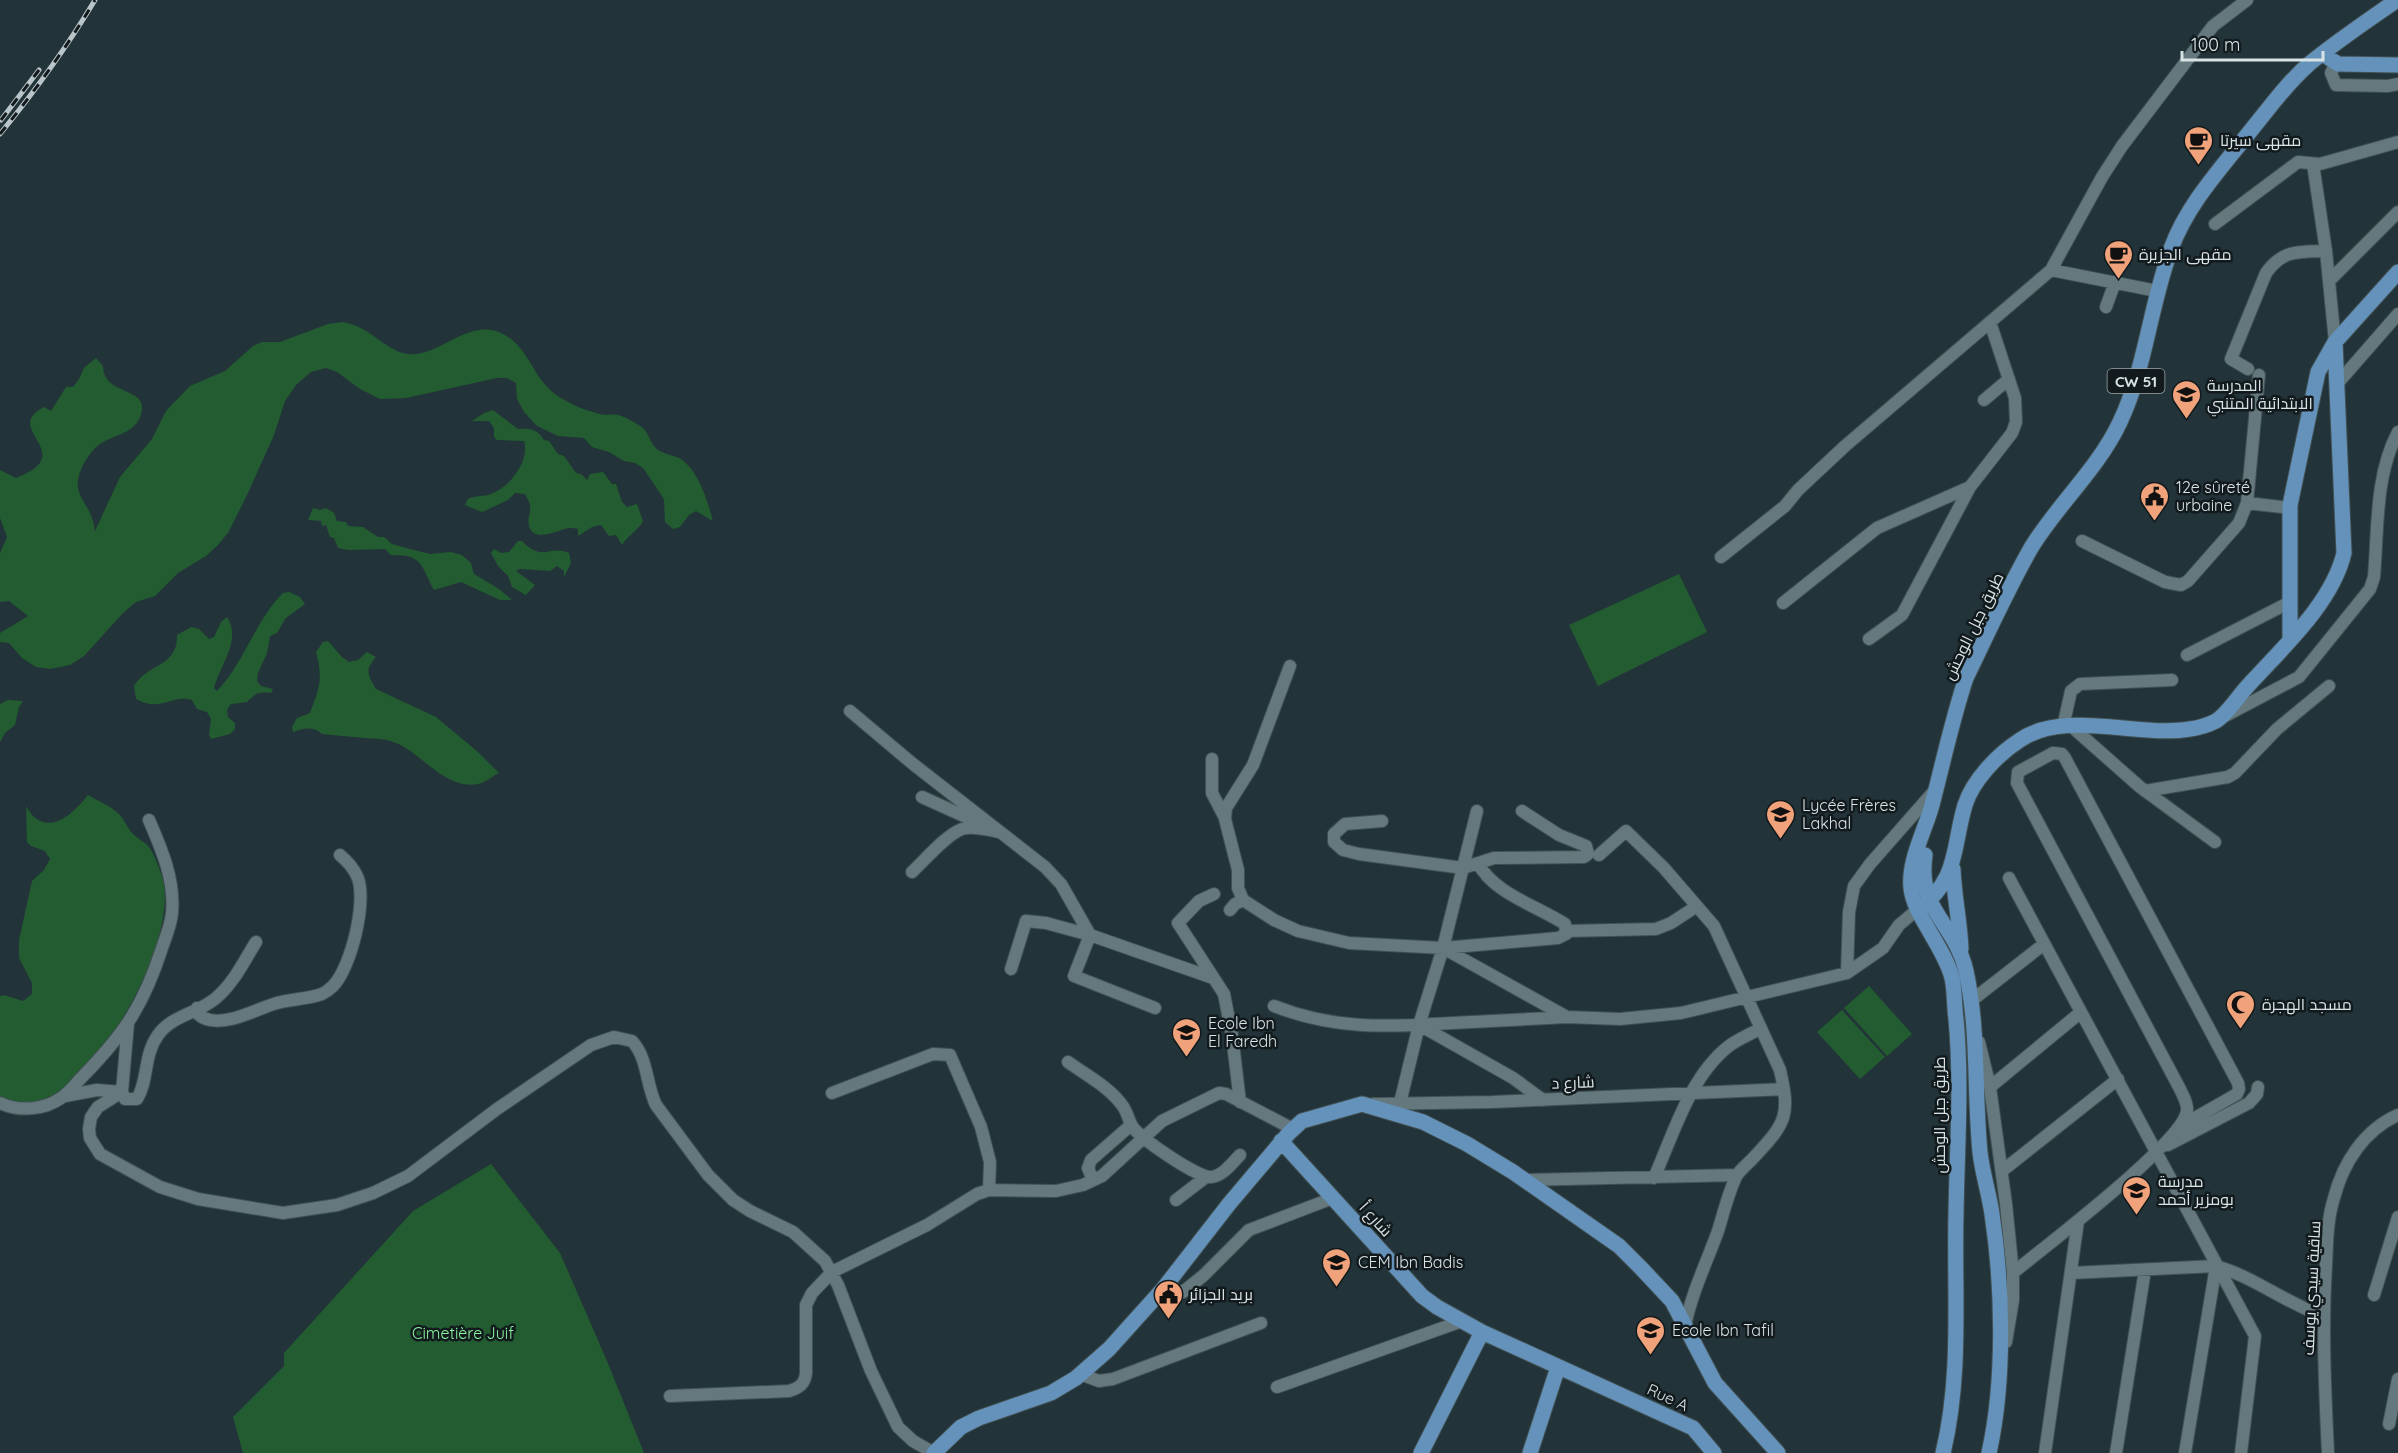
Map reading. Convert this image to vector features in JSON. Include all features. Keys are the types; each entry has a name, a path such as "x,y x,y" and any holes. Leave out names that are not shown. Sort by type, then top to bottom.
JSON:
{"main road":[{"name":"طريق جبل الوحش","path":"1943,1453 1954,1379 1959,1116 1958,1037 1952,979 1928,912 1911,888 1914,862 1966,678 2032,548 2119,424 2133,390 2148,337 2157,291 2172,245 2188,213 2281,93 2307,66 2397,0"},
{"path":"2323,54 2336,63 2398,65"},
{"path":"2290,639 2290,508 2318,372 2335,342 2398,272"},
{"path":"1989,1453 2000,1373 1997,1261 1992,1214 1980,1153 1972,1009 1961,954 1960,928 1950,889 1953,863 1966,804 1980,779 2010,747 2036,731 2067,726 2177,731 2199,728 2216,721 2290,639 2331,588 2341,567 2344,553 2335,342"},
{"path":"1931,807 1923,877 1928,912 1961,954"},
{"path":"1923,877 1950,889"},
{"path":"1928,912 1950,889"},
{"path":"934,1453 962,1427 979,1418 1051,1393 1080,1374 1134,1323 1293,1129 1302,1121 1362,1104 1399,1108 1467,1144 1526,1180 1619,1246 1672,1301 1715,1383 1779,1453"},
{"name":"شارع أ","path":"1281,1141 1422,1296 1482,1332 1558,1367"},
{"path":"1421,1453 1482,1332"},
{"path":"1530,1453 1558,1367"},
{"name":"Rue A","path":"1558,1367 1693,1428 1714,1453"}],"street":[{"path":"1720,557 1785,506 1798,490 1845,446 2051,270 2102,177 2122,146 2213,26 2247,0"},
{"path":"2336,63 2331,73 2336,85 2388,86 2398,84"},
{"path":"2215,224 2298,162 2320,164 2398,142"},
{"path":"2313,164 2326,250 2335,342"},
{"path":"2329,281 2398,212"},
{"path":"2248,369 2231,359 2266,273 2274,261 2283,256 2295,252 2326,250"},
{"path":"2051,270 2157,291"},
{"path":"2106,307 2115,282"},
{"path":"2337,384 2398,314"},
{"path":"1869,639 1902,615 1970,487 2012,433 2017,410 1990,322"},
{"path":"2082,541 2165,582 2181,585 2188,581 2239,523 2247,503 2259,375"},
{"path":"1984,400 2009,379"},
{"path":"2216,721 2299,677 2370,589 2374,577 2381,490 2391,446 2398,432"},
{"path":"1783,603 1855,543 1877,528 1970,487"},
{"path":"2247,503 2290,508"},
{"path":"2187,655 2290,602"},
{"path":"1225,819 1229,800 1253,765 1290,666"},
{"path":"2172,680 2080,684 2071,691 2067,726 2145,791 2215,842"},
{"path":"2145,791 2228,777 2235,773 2277,729 2329,686"},
{"path":"850,711 1045,867 1061,884 1090,935"},
{"path":"2013,1273 2078,1221 2157,1151 2179,1127 2187,1111 2186,1101 2017,783 2018,772 2053,753 2062,754 2065,758 2238,1083 2237,1094 2179,1127"},
{"path":"1212,759 1212,793 1225,819 1238,870 1238,888 1243,900 1274,920 1298,931 1326,939 1368,945 1443,948 1558,938 1567,931 1656,929 1671,923 1697,906"},
{"path":"1847,973 1849,912 1854,886 1881,851 1936,789"},
{"path":"922,797 1000,832"},
{"path":"1399,1108 1419,1025 1443,948 1477,811"},
{"path":"1382,821 1345,824 1334,834 1334,842 1343,850 1359,854 1463,868 1494,858 1584,857 1588,854 1586,846 1559,835 1522,811"},
{"path":"61,1098 106,1051 128,1023 152,981 172,915 170,880 163,851 149,820"},
{"path":"912,872 962,829 974,828 1000,832"},
{"path":"1599,855 1626,831 1664,868 1697,906 1720,937 1780,1070 1784,1089 1786,1106 1784,1120 1777,1132 1737,1175 1714,1243 1694,1290 1685,1326"},
{"path":"197,1008 201,1017 210,1020 225,1019 278,1003 313,997 325,993 334,984 349,958 356,932 361,891 358,877 348,862 339,855"},
{"path":"1478,863 1484,875 1526,903 1565,924 1567,931"},
{"path":"2009,878 2255,1336 2241,1453"},
{"path":"1214,894 1199,901 1178,923 1224,994 1232,1035 1240,1102"},
{"path":"1230,910 1234,904 1243,900"},
{"path":"1274,1006 1300,1016 1332,1023 1380,1027 1567,1017 1620,1019 1681,1013 1847,973 1882,948 1899,925 1928,912"},
{"path":"1011,969 1026,921 1046,923 1090,935 1213,978"},
{"path":"1090,935 1074,976 1155,1008"},
{"path":"128,1023 122,1092 126,1100 137,1100 142,1090 146,1062 159,1033 168,1024 214,1000 229,984 256,942"},
{"path":"2000,1373 2013,1300 2013,1273 1990,1087 1972,1009 2044,944"},
{"path":"1443,948 1567,1017"},
{"path":"1990,1087 2081,1012"},
{"path":"1419,1025 1513,1078 1542,1100"},
{"path":"1654,1178 1704,1070 1729,1046 1761,1028"},
{"path":"122,1092 98,1107 91,1117 90,1138 100,1154 160,1187 198,1200 283,1213 337,1205 374,1193 399,1180 559,1065 591,1045 607,1038 632,1041 645,1068 650,1093 656,1105 708,1175 733,1200 793,1232 825,1261 832,1272 871,1371 898,1427 913,1441 934,1453"},
{"path":"832,1093 933,1054 950,1055 981,1127 990,1162 989,1190"},
{"path":"1068,1062 1098,1082 1122,1104 1131,1125 1144,1139 1206,1177 1221,1174 1240,1155"},
{"path":"2002,1171 2118,1079"},
{"path":"2157,1151 2249,1103 2257,1094 2258,1087"},
{"name":"شارع د","path":"1399,1108 1784,1089"},
{"path":"0,1103 9,1107 27,1109 49,1104 79,1092 97,1090 122,1092"},
{"path":"669,1396 789,1391 797,1388 805,1382 806,1305 812,1293 832,1272 927,1225 977,1194 989,1190 1056,1191 1083,1185 1101,1176 1162,1121 1212,1095 1226,1094 1293,1129"},
{"name":"ساقية سيدي يوسف","path":"2328,1453 2324,1316 2328,1231 2334,1198 2345,1168 2361,1142 2381,1122 2398,1115"},
{"path":"1093,1180 1088,1168 1091,1160 1131,1125"},
{"path":"1526,1180 1737,1175"},
{"path":"1176,1200 1206,1177"},
{"path":"1163,1289 1183,1292 1204,1275 1249,1230 1333,1198"},
{"path":"2045,1453 2078,1221"},
{"path":"2374,1295 2397,1224"},
{"path":"2185,1453 2216,1266"},
{"path":"2071,1273 2216,1266 2236,1272 2305,1309 2324,1316"},
{"path":"2116,1453 2145,1270"},
{"path":"1277,1387 1462,1321"},
{"path":"1080,1374 1100,1381 1113,1379 1261,1323"},
{"path":"2389,1424 2398,1379"}],"green space":[{"path":"343,322 364,330 389,347 406,354 426,352 479,330 501,333 518,345 547,387 555,394 585,410 605,415 618,415 631,420 645,430 658,450 686,463 701,486 713,521 696,511 689,515 680,527 673,529 665,522 664,499 643,468 609,452 592,447 584,438 558,436 537,426 524,412 517,399 516,383 507,378 497,378 406,398 380,399 360,389 337,372 326,368 311,372 296,385 285,401 274,435 228,533 206,556 178,573 155,596 136,602 84,656 70,665 50,669 36,667 22,658 9,643 0,642 0,633 28,616 9,601 0,602 0,553 7,537 0,518 0,470 16,478 34,469 42,459 42,450 30,424 33,415 44,407 51,411 66,387 73,387 84,368 96,358 103,366 110,382 137,398 141,403 142,410 136,424 126,432 100,444 87,458 81,470 78,488 91,514 95,531 120,477 152,439 166,411 190,386 225,371 253,346 262,342 280,342 328,324"},
{"path":"493,410 518,429 536,431 544,440 549,441 558,454 564,456 576,473 581,474 587,480 590,474 603,472 612,484 616,484 622,502 627,507 637,504 643,521 641,524 622,545 616,535 609,536 601,525 592,527 578,536 578,529 572,528 541,535 536,534 529,526 530,505 525,494 515,493 508,500 482,512 465,505 468,499 491,494 505,486 517,472 524,457 524,441 497,440 494,437 494,428 489,421 472,421"},
{"path":"313,508 320,510 326,508 334,513 337,521 346,522 348,526 363,527 378,537 384,537 392,544 430,554 451,552 462,555 471,563 474,574 512,600 500,600 461,582 434,590 420,564 410,557 391,555 385,549 338,548 334,538 330,537 326,525 322,526 321,521 308,520"},
{"path":"518,541 522,541 536,551 557,550 569,553 571,563 564,577 564,571 557,566 550,571 520,569 516,571 535,585 526,595 512,587 508,576 498,566 491,553 494,549 501,553 509,552"},
{"path":"1679,574 1707,632 1598,686 1569,625"},
{"path":"289,592 300,597 305,604 286,618 277,633 270,636 267,653 257,681 261,686 273,689 271,693 256,694 247,702 231,704 227,710 228,717 235,723 235,729 230,734 211,739 209,735 211,719 207,712 197,709 192,700 178,699 153,704 136,699 134,686 147,673 168,659 176,645 177,635 191,627 199,629 209,639 214,637 221,622 227,617 231,625 231,643 214,688 217,691 235,668 273,604 283,593"},
{"path":"328,641 349,662 358,660 367,652 376,657 368,672 376,689 436,717 499,773 481,783 455,782 392,741 322,734 312,729 293,732 292,727 297,718 310,713 319,683 316,652 323,642"},
{"path":"8,700 23,701 19,707 15,725 5,733 0,742 0,704"},
{"path":"88,795 119,814 132,833 149,846 162,876 165,903 159,934 148,969 131,1004 110,1037 87,1066 63,1088 40,1101 25,1103 0,1100 0,996 4,995 23,1001 32,994 32,983 19,958 19,940 32,881 44,870 50,859 45,851 27,842 26,806 33,816 49,823 66,817"},
{"path":"1869,986 1912,1034 1887,1056 1844,1008"},
{"path":"1842,1010 1885,1057 1860,1079 1817,1032"},
{"name":"Cimetière Juif","path":"491,1164 560,1253 644,1453 243,1453 233,1417 284,1366 284,1353 413,1211"}],"railway":[{"path":"0,134 26,102 95,0"},
{"path":"1,120 39,70"}],"place":[{"name":"مقهى سيرتا","path":"2199,166"},
{"name":"مقهى الجزيرة","path":"2118,280"},
{"name":"المدرسة الابتدائية المتنبي","path":"2186,420"},
{"name":"12e sûreté urbaine","path":"2155,522"},
{"name":"Lycée Frères Lakhal","path":"1781,840"},
{"name":"مسجد الهجرة","path":"2241,1030"},
{"name":"Ecole Ibn El Faredh","path":"1187,1058"},
{"name":"مدرسة بومزير أحمد","path":"2137,1216"},
{"name":"CEM Ibn Badis","path":"1337,1288"},
{"name":"بريد الجزائر","path":"1168,1320"},
{"name":"Ecole Ibn Tafil","path":"1651,1356"}]}
